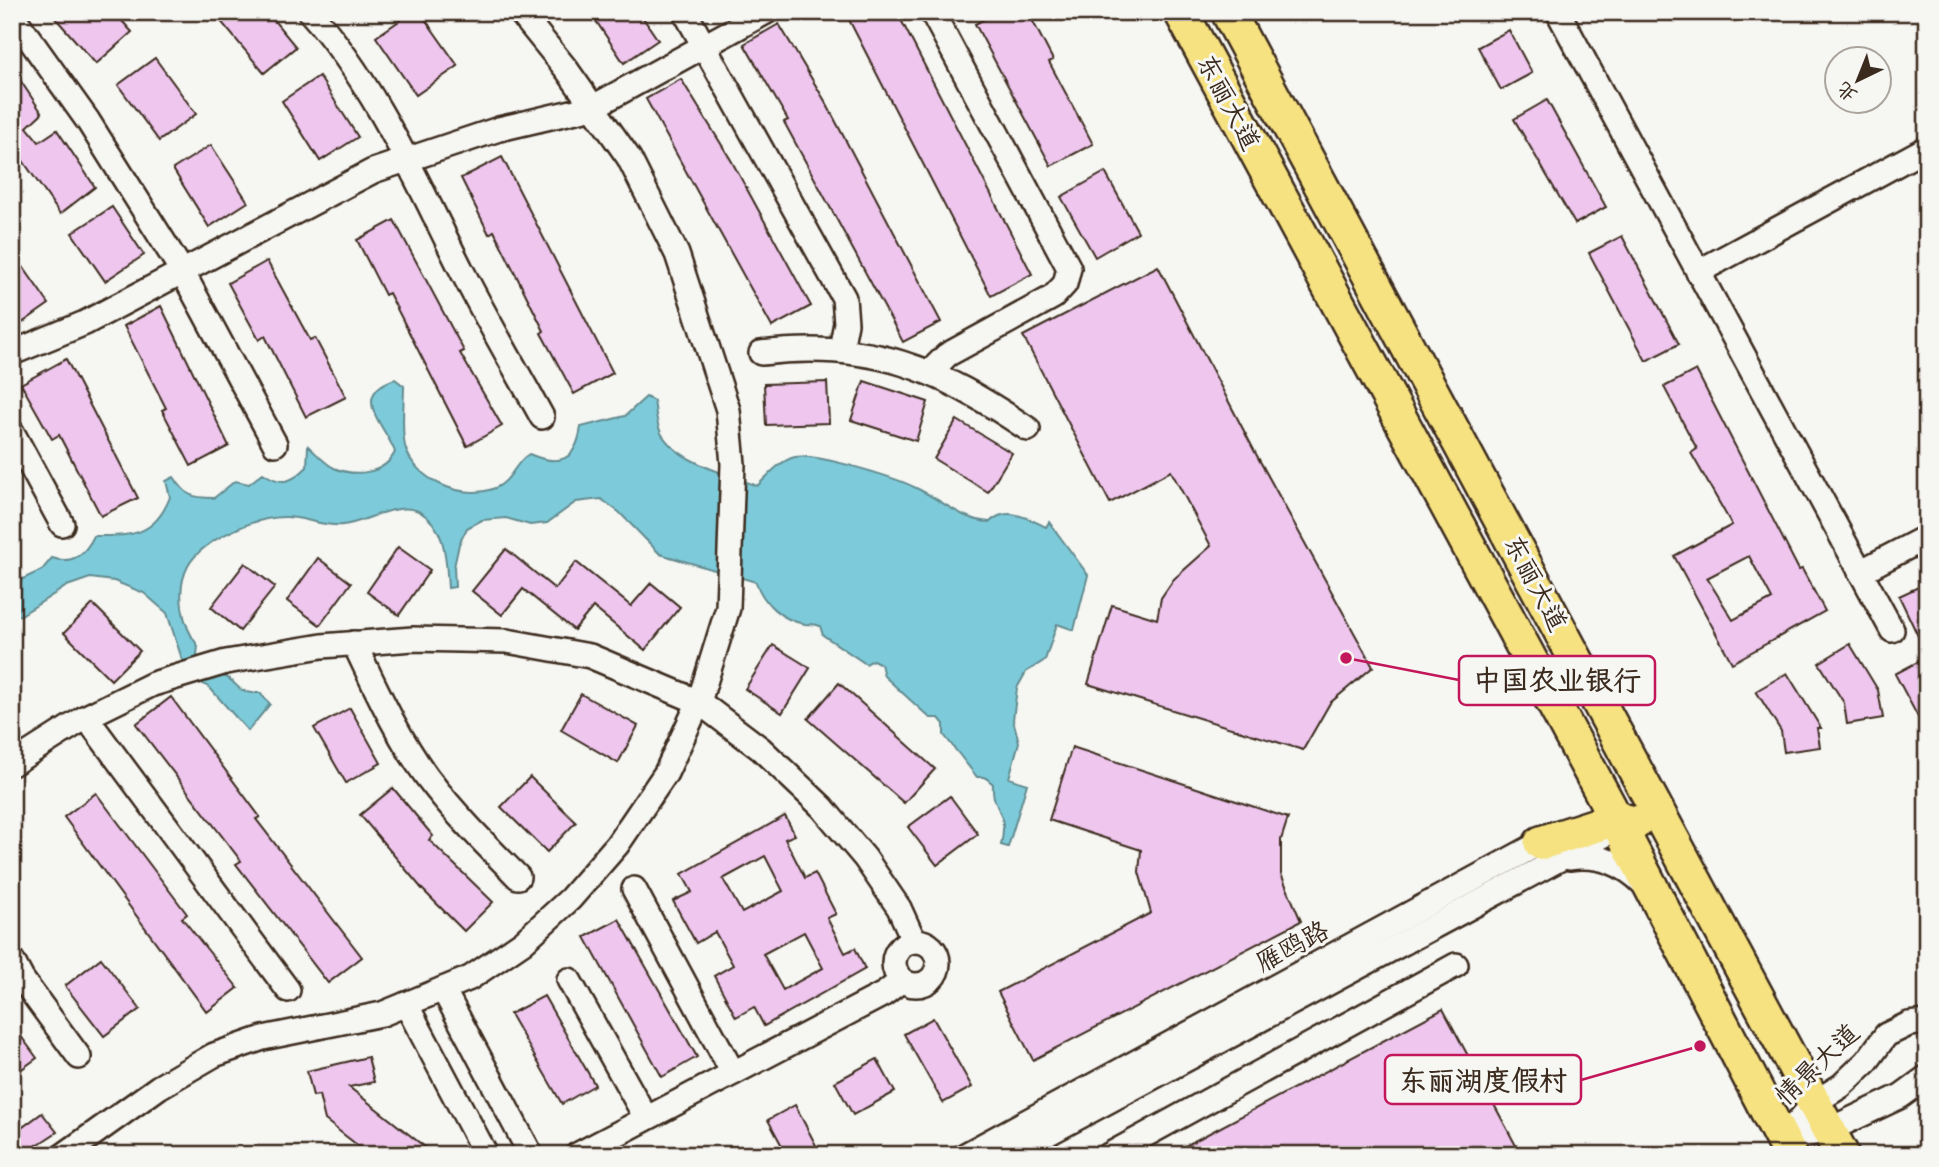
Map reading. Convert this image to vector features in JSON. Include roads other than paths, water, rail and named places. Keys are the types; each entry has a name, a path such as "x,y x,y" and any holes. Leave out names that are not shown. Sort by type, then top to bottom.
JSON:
{"highway":[{"name":"东丽大道","path":"1181,12 1630,811"},
{"name":"东丽大道","path":"1228,12 1630,811 1656,897 1786,1147"},
{"path":"1547,853 1630,811 1693,876 1829,1129"}],"street":[{"path":"310,12 348,60 406,158 463,272 542,417"},
{"path":"64,1155 159,1087 214,1055 263,1038 382,1014 470,978 523,942 570,899 617,845 666,773 699,702 728,608 733,464 728,410 677,254 629,158 520,12"},
{"path":"685,12 844,298 846,323 841,349"},
{"path":"12,353 85,323 373,171 499,129 593,107 766,12"},
{"path":"930,372 947,355 1052,297 1065,284 1069,268 932,12"},
{"path":"1558,12 1892,630"},
{"path":"13,16 88,121 182,271 275,444"},
{"path":"1698,272 1927,148"},
{"path":"761,353 841,349 898,360 930,372 981,398 1028,429"},
{"path":"12,432 62,524"},
{"path":"1860,572 1927,537"},
{"path":"12,764 86,717 168,678 226,662 354,643 413,639 507,641 590,656 699,702 761,749 822,807 865,858 899,908 914,941 931,947 936,955 935,973 924,984 908,984 902,980 894,965 899,949 914,941"},
{"path":"354,643 390,719 426,776 461,819 518,877"},
{"path":"86,717 288,990"},
{"path":"1547,853 1609,860 1633,874 1656,897"},
{"name":"雁鸥路","path":"965,1155 1547,853"},
{"name":"雁鸥路","path":"1008,1155 1547,853"},
{"path":"634,889 733,1073"},
{"path":"12,960 22,979 79,1057"},
{"path":"1109,1155 1456,965"},
{"path":"569,980 646,1118"},
{"path":"577,1155 884,994 902,980"},
{"path":"443,989 531,1155"},
{"path":"405,1004 486,1155"},
{"name":"情景大道","path":"1829,1129 1840,1086 1867,1061 1886,1035 1909,1024 1927,1022"},
{"name":"情景大道","path":"1786,1147 1900,1096 1927,1077"}],"water":[{"path":"395,379 404,386 403,432 410,458 429,478 455,490 469,492 495,488 506,481 529,454 550,460 565,458 575,447 581,427 625,416 646,397 654,401 661,433 679,452 704,466 757,486 784,462 795,457 805,457 838,462 893,479 980,521 990,522 1004,514 1011,514 1046,527 1049,522 1088,575 1074,630 1057,624 1045,660 1026,672 1017,688 1013,720 1019,742 1009,778 1027,784 1008,847 1001,845 1003,824 993,793 993,784 985,777 977,777 944,735 944,724 939,718 930,718 884,676 881,664 873,660 866,664 823,635 820,626 788,619 768,603 756,582 660,554 619,512 601,499 576,502 547,523 530,525 506,518 482,520 467,528 459,544 454,567 455,587 448,588 440,536 429,519 411,509 392,510 343,525 328,525 292,517 273,518 231,531 205,547 195,556 184,576 181,597 184,618 198,646 197,655 211,677 226,677 243,690 260,693 270,704 248,731 210,688 195,679 182,659 167,613 144,593 114,581 90,578 67,586 21,615 12,616 12,584 42,570 52,558 66,560 78,556 94,536 131,534 149,526 164,510 170,497 166,481 174,477 190,495 214,498 235,481 249,484 263,473 281,481 296,477 307,467 308,446 327,463 342,471 369,472 384,465 395,452 374,412 372,402 374,394 381,386"}],"place":[{"name":"中国农业银行","path":"1346,658"},
{"name":"东丽湖度假村","path":"1700,1046"}]}
